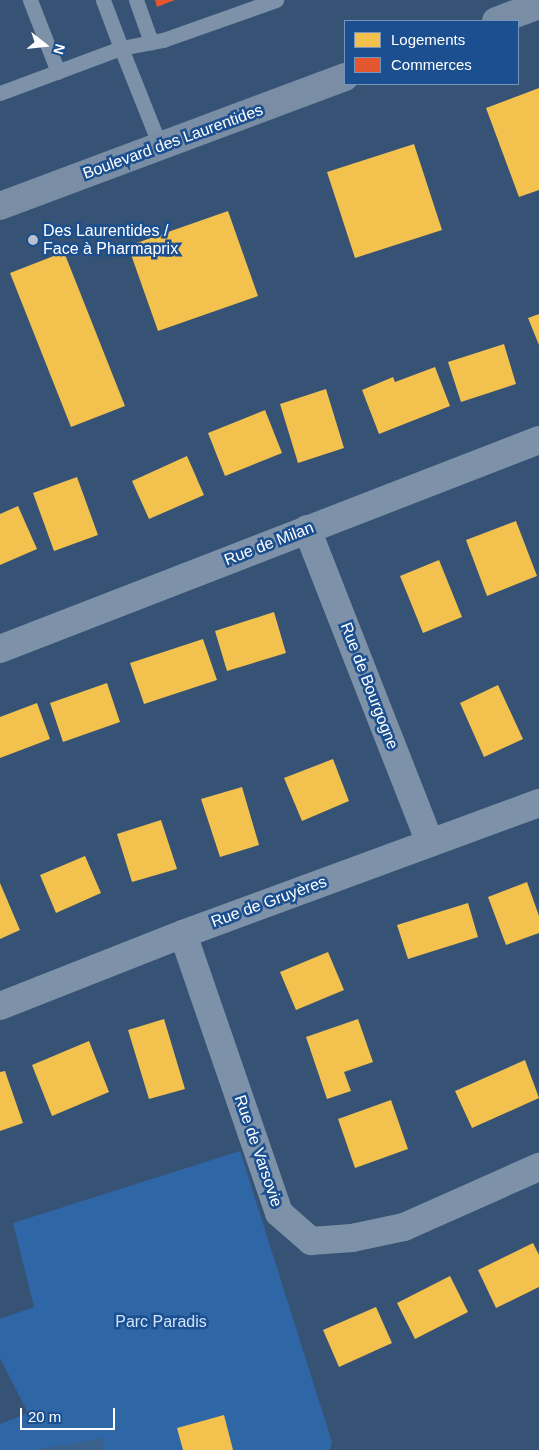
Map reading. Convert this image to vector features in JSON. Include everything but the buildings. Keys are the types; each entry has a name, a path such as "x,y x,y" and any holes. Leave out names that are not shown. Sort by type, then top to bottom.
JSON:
{"main road":[{"path":"499,20 539,5"},
{"name":"Boulevard des Laurentides","path":"0,206 344,77"}],"street":[{"name":"Rue de Milan","path":"0,649 539,440"},
{"name":"Rue de Bourgogne","path":"307,529 430,843"},
{"name":"Rue de Gruyères","path":"0,1006 183,934 539,803"},
{"name":"Rue de Varsovie","path":"183,934 279,1214 311,1241 352,1238 404,1227 539,1167"}],"lane":[{"path":"30,0 58,72"},
{"path":"103,0 160,146"},
{"path":"136,0 152,42"},
{"path":"0,93 121,48 152,42 276,0"}],"green space":[{"name":"Parc Paradis","path":"240,1151 332,1442 330,1450 0,1450 0,1424 28,1413 0,1358 0,1319 34,1307 13,1223"}],"shaded area":[{"path":"103,1438 105,1450 38,1450 38,1449"}],"place":[{"name":"Des Laurentides / Face à Pharmaprix","path":"33,240"}]}
